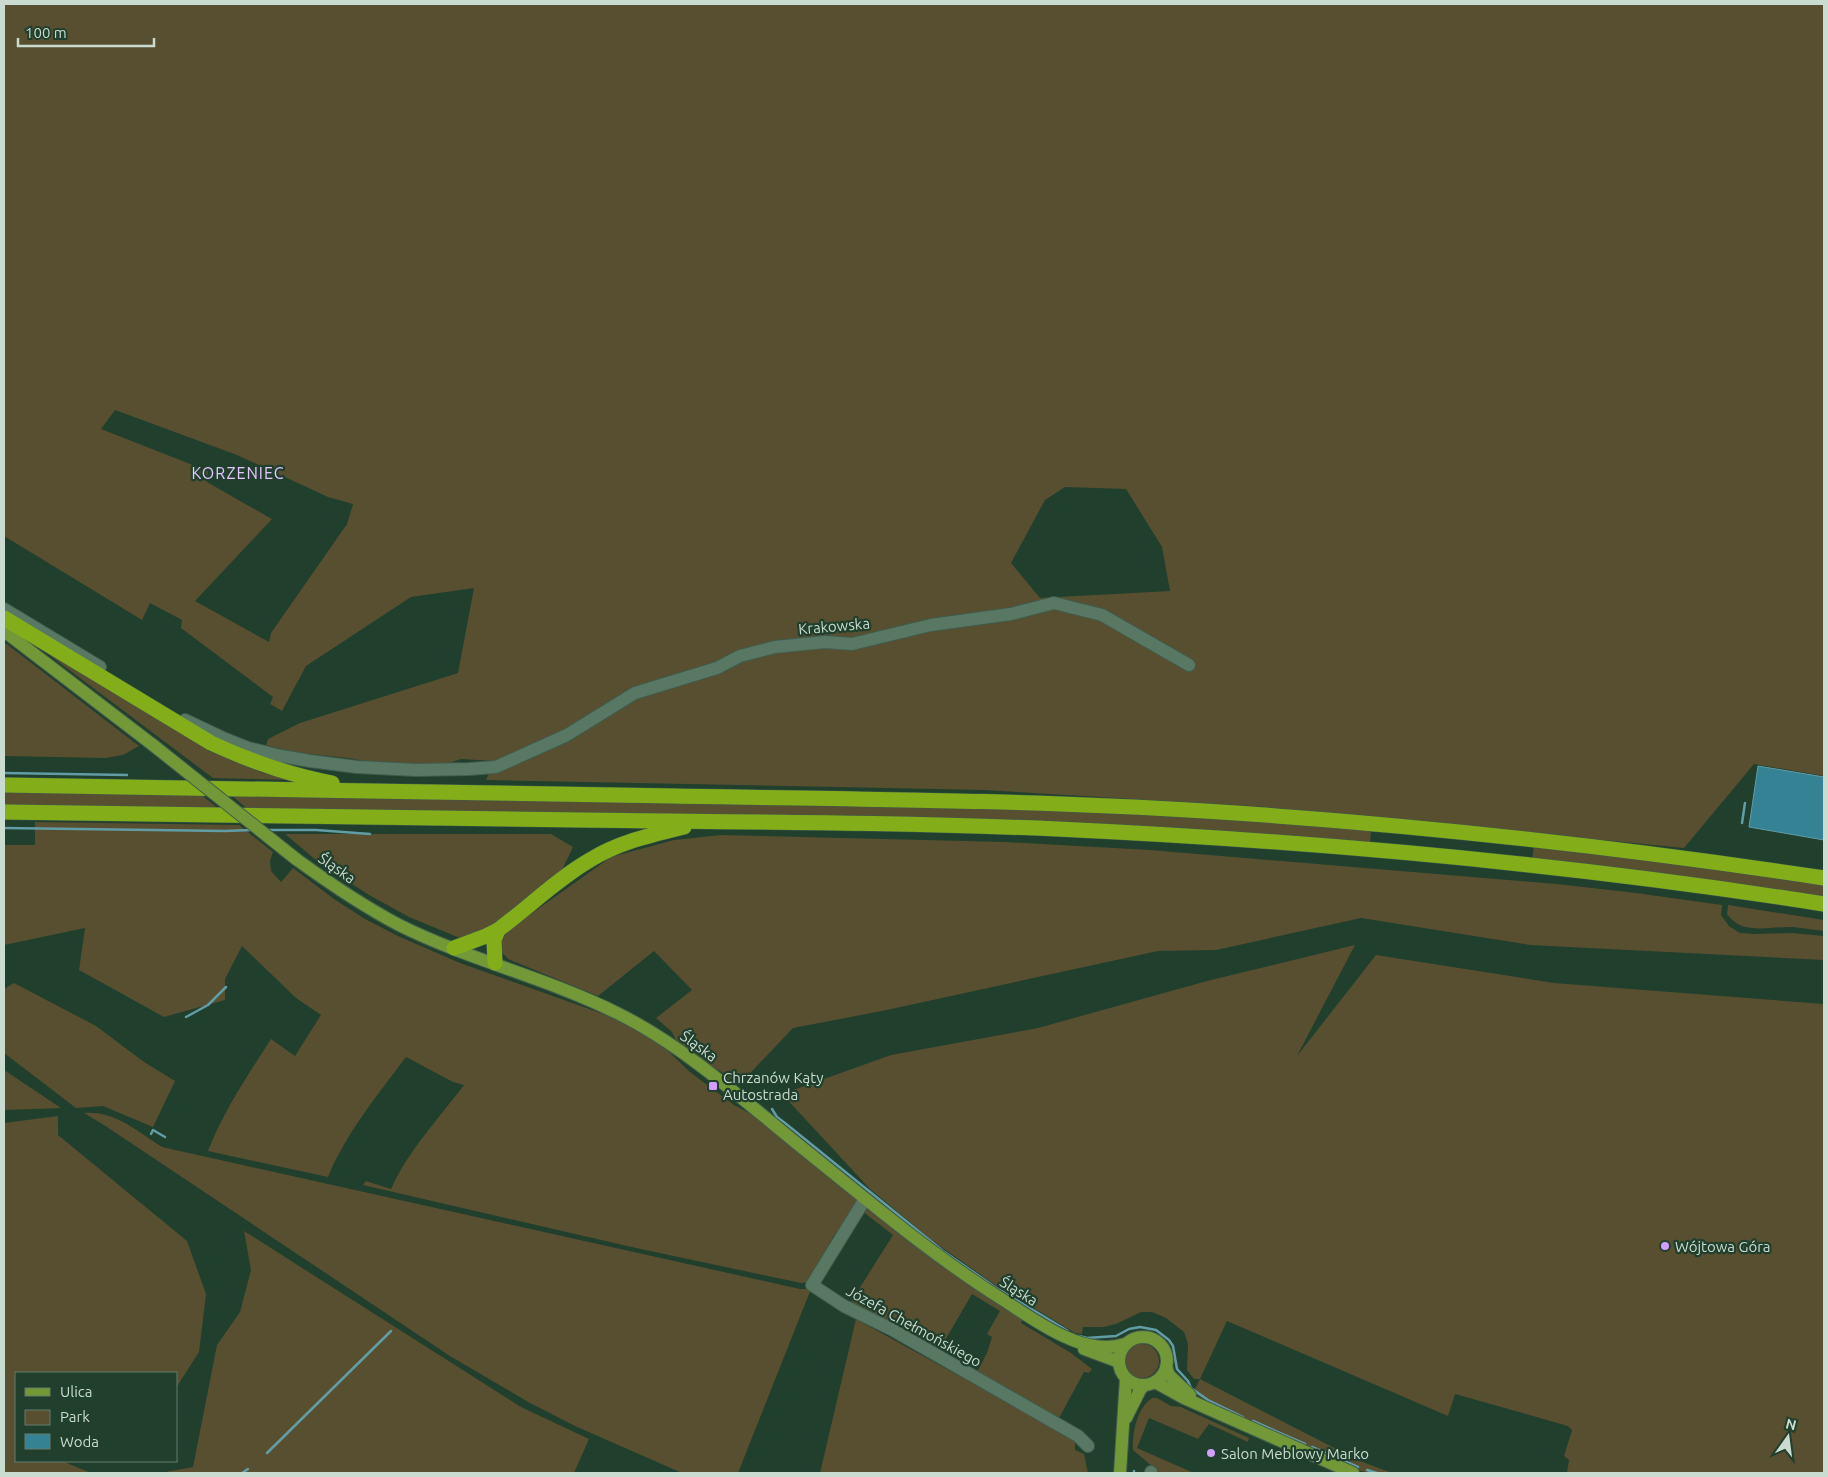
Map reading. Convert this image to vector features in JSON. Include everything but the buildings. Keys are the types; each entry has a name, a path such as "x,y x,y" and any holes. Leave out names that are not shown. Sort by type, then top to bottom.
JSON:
{"highway":[{"path":"4,618 188,731 225,750 251,761 292,774 380,791"},
{"path":"4,785 935,800 1200,811 1478,833 1571,843 1824,878"},
{"path":"4,812 966,826 1200,837 1501,862 1824,904"},
{"path":"454,948 498,930 572,871 607,850 644,836 707,822"},
{"path":"495,963 494,940 498,930"}],"main road":[{"name":"Śląska","path":"4,630 296,859 345,894 400,925 599,1004 630,1019 703,1069 928,1249 971,1280 1077,1345 1119,1362"},
{"path":"1125,1420 1140,1390 1150,1383 1163,1374 1166,1366 1167,1360 1162,1346 1151,1338 1137,1338 1125,1344 1119,1356 1119,1362 1126,1378 1132,1382 1150,1383 1197,1402 1223,1416 1353,1473"},
{"name":"Śląska","path":"1070,1339 1106,1347 1116,1347 1125,1344"},
{"path":"1166,1366 1169,1375 1174,1381 1197,1402"},
{"path":"1120,1473 1125,1420 1126,1378"}],"street":[{"name":"Krakowska","path":"4,609 184,719 211,733 248,748 281,756 357,767 416,770 496,767 567,735 635,693 717,668 740,656 775,647 825,642 852,644 931,625 1010,614 1054,603 1102,615 1189,665"},
{"name":"Józefa Chełmońskiego","path":"865,1198 812,1285 844,1306 891,1329 1078,1436 1088,1446"}],"green space":[{"path":"4,4 1824,4 1824,776 1754,764 1684,848 1265,807 984,790 486,780 495,761 461,759 446,764 388,765 348,758 292,752 266,745 268,739 300,723 458,673 474,588 411,597 306,666 282,711 270,704 273,697 181,628 182,620 150,603 142,620 4,536","holes":["115,410 237,455 328,497 353,504 347,524 271,633 269,642 195,601 272,519 207,482 208,471 101,429","1065,487 1126,489 1162,547 1170,591 1040,598 1011,563 1045,500"]},
{"path":"4,642 139,746 123,755 105,758 4,756"},
{"path":"44,651 208,750 263,773 293,780 213,778"},
{"path":"4,792 200,794 219,809 4,806"},
{"path":"230,794 969,807 1131,813 1371,829 1370,845 249,810"},
{"path":"35,822 239,825 273,852 270,861 271,871 281,882 293,868 334,899 365,919 398,936 460,963 606,1015 632,1028 666,1049 690,1072 734,1105 753,1115 860,1201 833,1237 808,1282 801,1283 636,1248 363,1185 366,1181 391,1189 406,1161 424,1135 464,1085 453,1082 406,1057 353,1130 328,1177 208,1151 229,1107 271,1039 295,1056 321,1015 296,998 242,946 225,979 225,1000 164,1017 79,970 85,928 4,945 4,845 35,845"},
{"path":"285,834 551,834 573,847 560,874 491,929 460,938 409,917 369,895 317,861"},
{"path":"721,835 1005,842 1150,850 1557,884 1722,905 1721,915 1729,926 1740,933 1792,933 1824,936 1824,960 1530,945 1361,918 1216,950 1158,951 882,1011 793,1028 739,1085 678,1044 672,1032 656,1018 692,990 654,951 598,996 508,959 500,950 503,937 518,923 611,857 674,840"},
{"path":"1534,845 1824,885 1824,899 1532,861"},
{"path":"1728,905 1824,920 1824,931 1793,927 1748,928 1733,921 1727,914"},
{"path":"1355,945 1297,1056 1376,955 1554,983 1824,1004 1824,1473 1567,1473 1569,1460 1564,1456 1572,1430 1568,1426 1455,1394 1448,1416 1227,1321 1200,1379 1194,1379 1187,1370 1188,1344 1184,1332 1166,1318 1152,1312 1141,1312 1116,1324 1104,1327 1083,1327 1082,1334 1075,1333 994,1284 934,1242 870,1189 782,1094 891,1055 1038,1028 1207,981"},
{"path":"14,983 96,1026 144,1062 175,1081 153,1127 103,1106 76,1108 4,1053 4,989"},
{"path":"4,1070 61,1108 4,1110"},
{"path":"84,1113 106,1115 116,1119 162,1147 800,1289 811,1289 738,1473 682,1473 575,1426 530,1403 450,1356"},
{"path":"58,1116 58,1135 187,1241 206,1294 199,1352 178,1385 178,1372 15,1372 15,1462 64,1462 91,1473 4,1473 4,1123"},
{"path":"867,1206 1023,1319 1021,1323 1071,1353 1092,1369 1089,1373 1084,1372 1058,1420 975,1376 987,1353 992,1337 987,1334 1000,1311 972,1294 937,1354 849,1305 893,1235 862,1211"},
{"path":"244,1231 521,1407 589,1439 574,1473 160,1473 193,1467 217,1345 240,1312 251,1270"},
{"path":"856,1319 1075,1440 1075,1450 1084,1454 1088,1473 820,1473"},
{"path":"1139,1331 1152,1332 1164,1341 1170,1351 1176,1378 1170,1365 1167,1349 1158,1338 1141,1333 1124,1340 1123,1338 1127,1335"},
{"path":"1142,1344 1149,1345 1154,1349 1158,1354 1158,1368 1154,1373 1149,1377 1142,1378 1135,1377 1130,1373 1126,1368 1125,1361 1126,1354 1130,1349 1135,1345"},
{"path":"1200,1379 1360,1461 1392,1473 1369,1473 1354,1469 1252,1424 1193,1393"},
{"path":"1152,1398 1157,1398 1171,1406 1181,1407 1249,1438 1248,1442 1209,1424 1198,1439 1149,1418 1137,1448 1194,1473 1160,1473 1133,1450 1136,1421 1147,1402"}],"water":[{"path":"1758,766 1824,777 1824,840 1749,827"}],"waterway":[{"path":"4,773 127,775"},
{"path":"1742,823 1745,803"},
{"path":"4,828 251,830"},
{"path":"267,830 316,830 370,834"},
{"path":"186,1017 208,1005 226,987"},
{"path":"772,1109 777,1117 943,1251 995,1287 1068,1331"},
{"path":"151,1134 153,1130 165,1137"},
{"path":"1079,1336 1087,1338 1116,1336 1129,1329 1140,1327 1156,1330 1169,1340 1173,1346 1177,1369 1188,1381 1191,1388 1208,1400 1243,1417"},
{"path":"267,1453 391,1331"},
{"path":"1253,1421 1305,1444"},
{"path":"1312,1447 1358,1467"},
{"path":"242,1473 248,1469"},
{"path":"1367,1470 1377,1473"}],"place":[{"name":"Chrzanów Kąty Autostrada","path":"713,1086"},
{"name":"Wójtowa Góra","path":"1665,1246"},
{"name":"Salon Meblowy Marko","path":"1211,1453"}],"district":[{"name":"KORZENIEC","path":"238,473"}]}
